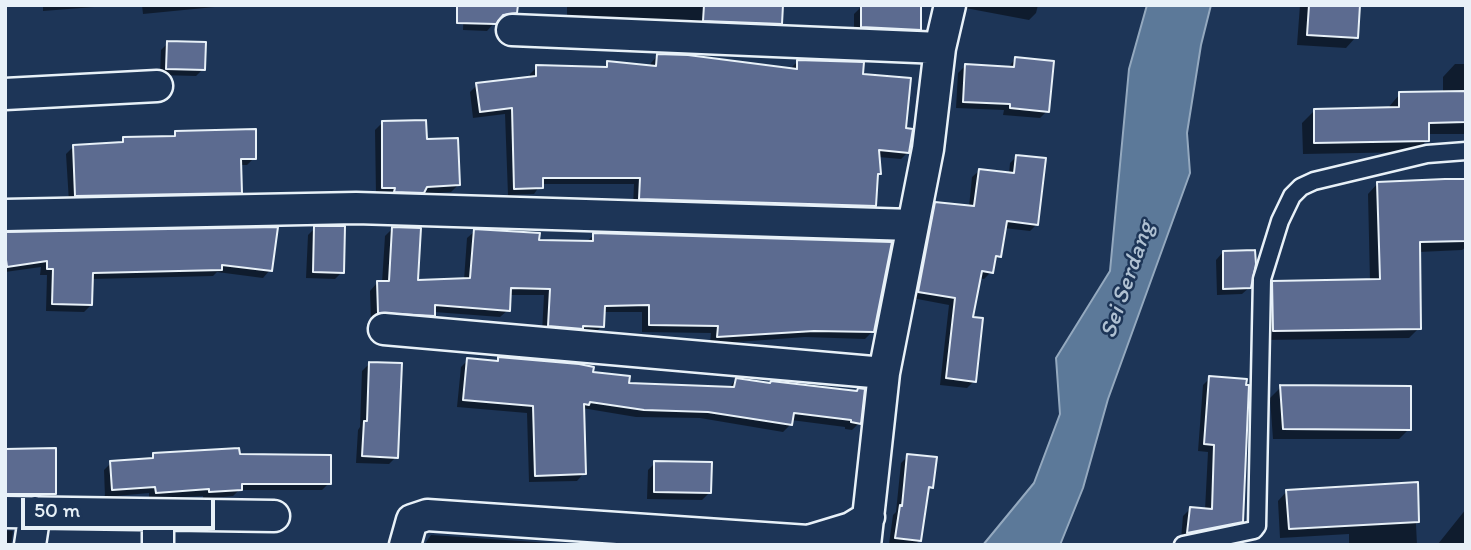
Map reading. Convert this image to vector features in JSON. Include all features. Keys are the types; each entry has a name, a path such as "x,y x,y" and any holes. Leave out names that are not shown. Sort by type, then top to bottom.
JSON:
{"street":[{"path":"405,545 412,520 427,515 808,541 851,528 867,531 884,373 928,149 940,48 950,5"},
{"path":"512,30 940,48"},
{"path":"5,94 157,86"},
{"path":"5,215 356,208 912,225"},
{"path":"384,329 884,373"},
{"path":"30,545 20,512 274,516"},
{"path":"158,545 159,514"}],"lane":[{"path":"1183,545 1254,530 1257,526 1262,279 1280,221 1292,196 1301,187 1314,181 1427,154 1466,151"}],"water":[{"name":"Sei Serdang","path":"1147,5 1211,5 1201,45 1187,133 1190,173 1108,399 1083,488 1060,545 983,545 1034,483 1060,414 1056,358 1110,271 1129,69"}],"building":[{"path":"457,5 518,5 517,13 503,15 496,24 457,23"},
{"path":"704,5 783,5 782,24 703,21"},
{"path":"861,5 921,5 921,30 861,27"},
{"path":"1309,5 1360,5 1358,38 1307,35"},
{"path":"167,41 206,42 205,70 166,69"},
{"path":"657,54 688,55 797,69 797,60 864,62 863,74 911,78 906,128 913,129 909,153 879,150 881,174 878,174 876,206 639,199 640,178 543,178 543,188 514,189 512,108 480,112 476,83 536,76 536,65 607,67 607,61 656,66"},
{"path":"1015,57 1054,61 1049,112 1010,108 1010,104 963,102 965,64 1014,67"},
{"path":"1466,91 1466,122 1429,123 1429,141 1314,143 1314,109 1399,107 1399,92"},
{"path":"426,120 427,139 458,138 460,185 427,187 424,193 394,192 395,188 382,188 382,121"},
{"path":"256,129 256,159 241,159 242,193 75,196 73,145 123,142 123,137 175,136 175,131"},
{"path":"1016,155 1046,158 1038,225 1007,221 1001,257 996,256 993,273 982,271 973,317 983,318 976,382 946,378 955,298 918,292 935,202 974,206 979,169 1014,173"},
{"path":"1466,179 1466,241 1420,242 1421,329 1273,331 1272,281 1380,279 1377,182"},
{"path":"314,226 345,226 344,273 313,272"},
{"path":"278,227 272,271 222,265 222,270 93,273 92,305 52,304 53,269 47,269 47,261 7,267 5,253 5,232"},
{"path":"392,227 421,228 418,280 470,278 474,229 540,233 539,240 593,241 593,233 892,242 874,332 814,331 717,337 718,326 649,325 649,305 605,306 604,327 583,326 583,329 548,326 550,289 511,288 510,311 435,305 435,316 378,313 377,281 389,281"},
{"path":"1255,250 1256,264 1251,288 1223,289 1223,251"},
{"path":"498,357 579,364 594,367 593,372 630,376 629,383 734,387 736,378 857,391 858,388 865,389 861,424 851,420 794,413 792,425 708,412 644,410 590,402 589,405 584,404 586,474 535,476 533,406 463,400 467,358 498,361"},
{"path":"369,362 402,363 398,458 362,456 364,421 367,421"},
{"path":"1209,376 1247,379 1246,385 1249,385 1243,522 1187,533 1190,507 1212,509 1214,445 1204,444"},
{"path":"1280,385 1411,386 1411,430 1283,429"},
{"path":"56,448 56,494 5,494 5,449"},
{"path":"239,448 240,454 331,455 331,484 242,484 242,490 209,492 209,489 156,493 155,487 112,490 110,461 153,458 153,453"},
{"path":"907,454 937,457 933,488 929,487 921,541 895,538 900,505 902,506"},
{"path":"654,461 712,462 711,493 654,492"},
{"path":"1418,482 1419,522 1289,529 1286,490"}]}
